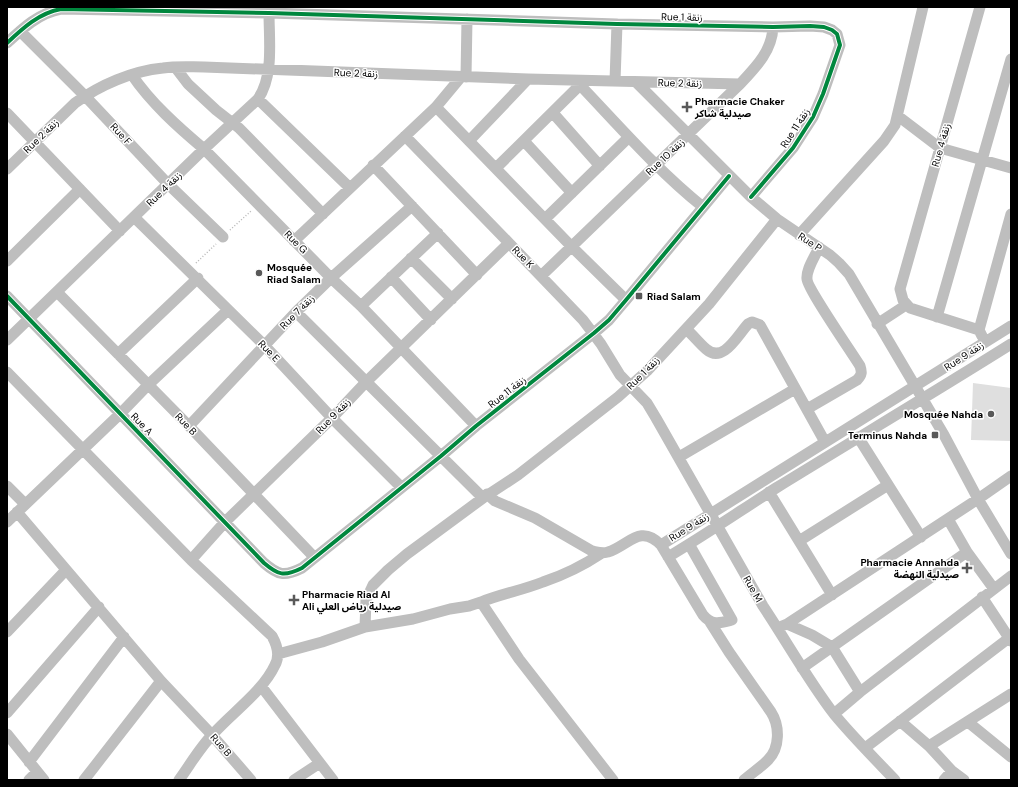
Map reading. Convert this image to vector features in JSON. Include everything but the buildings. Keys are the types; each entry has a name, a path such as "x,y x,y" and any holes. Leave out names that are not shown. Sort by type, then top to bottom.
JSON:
{"street":[{"name":"Rue 4 زنقة","path":"906,305 900,289 980,7"},
{"name":"Rue 1 زنقة","path":"7,44 20,31 44,14 61,9 269,13 617,24 773,27 810,26 824,27 837,34 840,42 836,58"},
{"path":"800,235 890,133 898,116 923,9"},
{"name":"Rue 4 زنقة","path":"7,340 204,149 258,99 266,84 268,70 269,13"},
{"path":"294,241 436,107 463,77 467,19"},
{"path":"615,81 617,24"},
{"name":"Rue 10 زنقة","path":"541,276 689,134 759,64 767,51 773,35 773,27"},
{"name":"Rue F","path":"20,31 85,96 168,184 223,237"},
{"name":"Rue 11 زنقة","path":"751,197 793,148 805,131 823,94 836,58"},
{"path":"938,317 1011,59"},
{"path":"175,67 188,84 216,110 233,122 323,214"},
{"name":"Rue 2 زنقة","path":"7,169 75,103 85,96 111,83 149,70 175,67 463,77 580,83 615,81 740,84"},
{"name":"Rue G","path":"132,75 142,89 188,137 204,149 294,241 361,306 476,426"},
{"path":"469,141 528,80"},
{"name":"Rue P","path":"636,82 751,197 777,219 819,247 839,263 848,274 944,435 978,499"},
{"path":"496,168 553,113 580,83 629,137 703,207"},
{"path":"258,99 350,188"},
{"path":"436,107 545,220 626,300"},
{"path":"7,112 120,231"},
{"path":"553,113 600,166"},
{"path":"898,116 940,148 1011,168"},
{"name":"Rue K","path":"405,136 541,276 594,334 620,375 631,386"},
{"path":"545,220 629,137"},
{"path":"524,141 572,193"},
{"path":"373,165 478,275"},
{"name":"Rue 11 زنقة","path":"264,563 279,574 286,574 302,568 476,426 594,334 609,320 729,176"},
{"path":"7,261 80,189"},
{"name":"Rue 7 زنقة","path":"188,426 296,312 331,278 412,206"},
{"path":"979,330 1011,214"},
{"name":"Rue E","path":"134,217 198,278 264,345 332,418 401,487"},
{"name":"Rue 1 زنقة","path":"364,627 366,600 373,585 407,554 485,496 518,475 618,398 709,304 777,219"},
{"path":"361,306 438,233"},
{"name":"Rue 9 زنقة","path":"191,560 225,522 509,243"},
{"path":"807,409 857,380 862,371 808,285 807,281 809,269 819,247"},
{"path":"411,258 452,299"},
{"path":"391,277 431,320"},
{"path":"118,354 198,278"},
{"name":"Rue B","path":"57,292 314,557"},
{"name":"Rue A","path":"7,296 264,563"},
{"path":"877,324 906,305 910,308 979,330 986,342"},
{"path":"7,522 121,414 148,385 228,310"},
{"path":"296,312 441,456 485,496 535,518 589,550 602,553"},
{"path":"686,329 712,354 716,354 725,351 748,324 752,322 758,324 763,329 825,442"},
{"name":"Rue 9 زنقة","path":"1011,326 660,545 668,557 769,492 858,437 922,400 1011,344"},
{"path":"7,372 191,560 272,636 277,647 278,654 276,664 261,686 212,734 179,780"},
{"name":"Rue M","path":"631,386 653,413 762,606 782,626 802,668 834,714 894,780"},
{"path":"679,457 795,389"},
{"path":"858,437 921,537"},
{"path":"782,626 921,537 1011,476"},
{"path":"799,541 888,485"},
{"path":"7,486 21,508"},
{"path":"769,492 832,595"},
{"path":"978,499 1011,554"},
{"name":"Rue B","path":"21,508 66,570 161,681 212,734 251,780"},
{"path":"948,519 967,552 994,589"},
{"path":"278,654 322,642 364,627 413,619 450,609 469,606 502,594 543,582 585,564 602,553 607,552 633,538 644,536 652,537 660,545"},
{"path":"690,544 732,620 721,622 707,619"},
{"path":"802,668 967,552"},
{"path":"668,557 707,619 776,721 776,745 773,753 768,760 744,780"},
{"path":"7,632 66,570"},
{"path":"834,714 860,692 1011,576"},
{"path":"865,748 1010,640 982,597"},
{"path":"481,602 519,659 613,780"},
{"path":"7,713 99,607"},
{"path":"782,626 812,635 832,647 860,692"},
{"path":"29,762 124,637"},
{"path":"84,780 161,681"},
{"path":"261,686 333,780"},
{"path":"929,746 1011,694"},
{"path":"900,721 929,746 952,771 964,780"},
{"path":"968,722 1009,752"},
{"path":"7,734 40,776 29,780"},
{"path":"294,780 320,763"},
{"path":"944,780 952,771"}],"cycle path":[{"path":"7,43 38,18 61,9 269,13 617,24 773,27 810,26 824,27 832,30 837,34 840,45 823,94 813,117 793,148 751,197"},
{"path":"7,296 264,563 273,570 286,574 302,568 609,320 729,176"}],"place":[{"name":"Pharmacie Chaker صيدلية شاكر","path":"687,107"},
{"name":"Mosquée Riad Salam","path":"259,273"},
{"name":"Riad Salam","path":"639,296"},
{"name":"Mosquée Nahda","path":"991,414"},
{"name":"Terminus Nahda","path":"935,435"},
{"name":"Pharmacie Annahda صيدلية النهضة","path":"967,568"},
{"name":"Pharmacie Riad Al Ali صيدلية رياض العلي","path":"294,600"}]}
